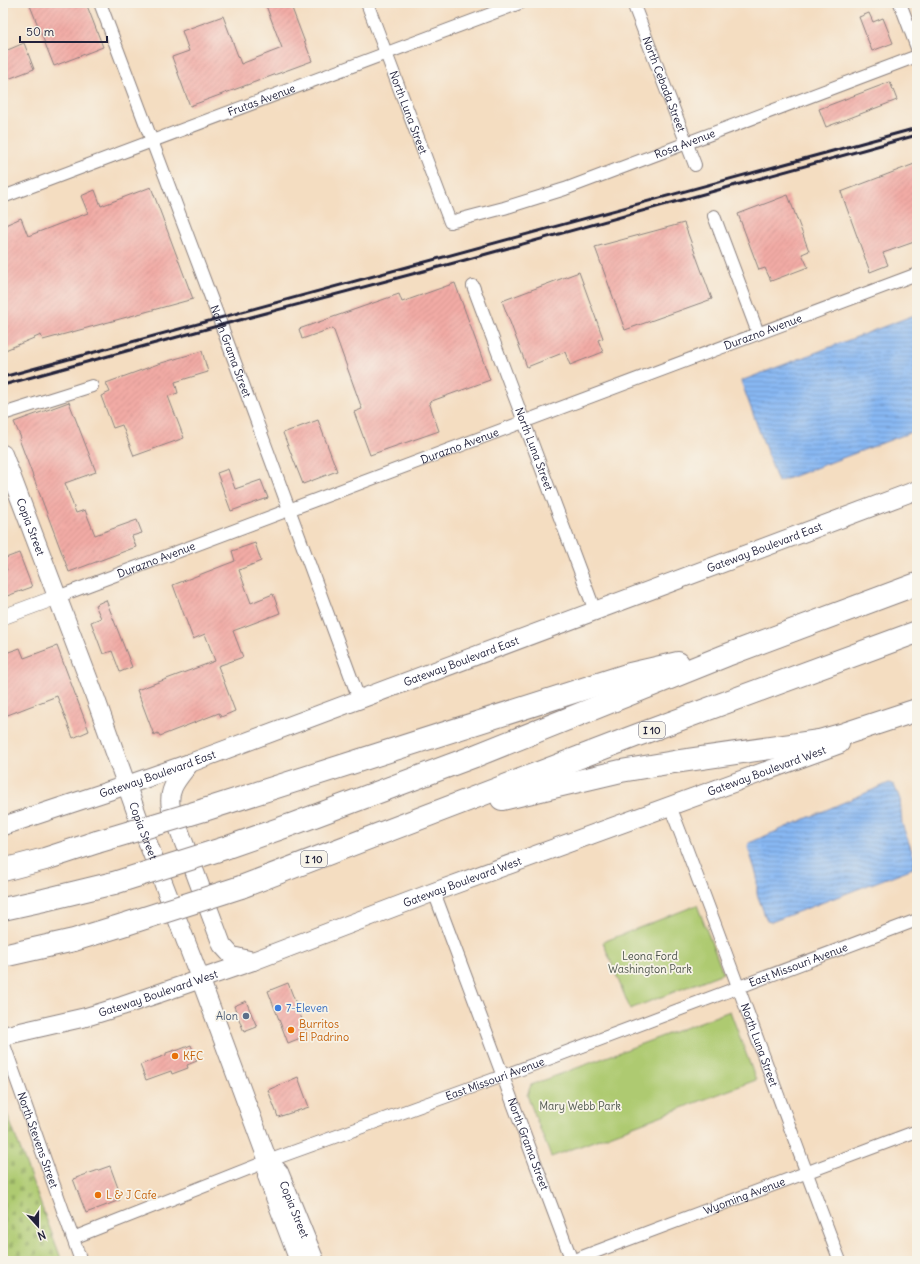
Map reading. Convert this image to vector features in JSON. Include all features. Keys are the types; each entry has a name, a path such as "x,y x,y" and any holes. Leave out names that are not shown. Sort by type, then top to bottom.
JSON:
{"highway":[{"path":"3,909 114,883 225,848 301,821 475,756 727,655 917,584"},
{"name":"I 10","path":"4,955 74,940 241,887 635,736 917,632"},
{"path":"3,870 45,859 204,810 630,674 681,662 727,655"},
{"path":"387,831 515,796 621,772 674,762 819,741 917,711"}],"main road":[{"name":"Copia Street","path":"3,454 268,1161 267,1176 299,1261"},
{"name":"Gateway Boulevard East","path":"3,826 190,763 917,490"},
{"name":"Gateway Boulevard West","path":"3,1036 86,1017 253,961 434,892 868,734 917,711"},
{"path":"190,763 172,789 170,795 171,808 222,945 232,956 253,961"},
{"name":"Copia Street","path":"268,1161 280,1172 315,1261"}],"street":[{"name":"North Grama Street","path":"100,3 290,510 359,699"},
{"name":"North Luna Street","path":"367,3 450,222"},
{"name":"Frutas Avenue","path":"3,197 520,3"},
{"name":"North Cebada Street","path":"633,3 695,165"},
{"path":"900,3 917,48"},
{"name":"Rosa Avenue","path":"450,222 504,208 565,189 917,56"},
{"path":"714,216 758,333"},
{"name":"Durazno Avenue","path":"3,617 917,274"},
{"name":"North Luna Street","path":"473,286 594,612"},
{"path":"3,414 92,386"},
{"name":"North Luna Street","path":"670,806 840,1261"},
{"name":"North Grama Street","path":"434,892 572,1261"},
{"name":"East Missouri Avenue","path":"73,1238 268,1161 503,1076 917,920"},
{"name":"North Stevens Street","path":"3,1042 81,1261"},
{"name":"Wyoming Avenue","path":"572,1261 917,1131"}],"green space":[{"name":"Leona Ford Washington Park","path":"697,905 723,973 630,1009 603,942"},
{"name":"Mary Webb Park","path":"730,1011 756,1080 551,1157 527,1095 531,1085"},
{"path":"3,1103 62,1261 3,1261"}],"water":[{"path":"917,314 917,430 778,482 741,381"},
{"path":"889,783 894,785 900,799 902,824 915,860 913,868 771,922 767,921 757,894 757,876 748,847 749,843"}],"building":[{"path":"29,3 86,3 103,47 54,66"},
{"path":"265,3 290,3 312,61 190,106 172,57 189,51 182,31 223,16 241,64 282,48"},
{"path":"869,13 873,22 883,18 893,43 872,51 859,17"},
{"path":"24,43 34,69 3,81 3,52"},
{"path":"890,82 897,100 826,127 819,109"},
{"path":"917,163 917,241 883,253 888,265 870,272 841,192"},
{"path":"151,187 193,299 43,340 41,335 3,351 3,226 21,218 28,236 88,213 81,196 95,190 101,206"},
{"path":"788,195 809,251 802,254 808,267 771,281 765,268 759,270 738,214"},
{"path":"684,223 712,299 625,330 595,247"},
{"path":"579,272 603,338 598,340 603,352 570,365 565,352 527,367 502,301"},
{"path":"455,283 490,380 429,402 439,431 370,455 354,412 362,409 333,328 302,339 299,329 399,294 402,302"},
{"path":"202,351 208,372 175,382 178,393 168,396 184,438 134,456 122,425 113,428 101,396 110,392 106,383 158,364"},
{"path":"69,402 96,472 65,483 76,513 85,510 95,535 137,520 142,533 132,536 136,547 69,572 14,422"},
{"path":"318,420 337,471 303,484 283,433"},
{"path":"228,469 235,489 261,480 268,498 231,511 217,473"},
{"path":"255,543 261,561 239,570 251,603 273,594 280,613 233,631 243,657 218,666 235,711 221,717 219,713 160,736 158,733 154,735 137,690 215,661 205,634 193,639 173,585 235,561 232,551"},
{"path":"19,553 32,587 7,596 3,585 3,571 7,570 3,559"},
{"path":"106,600 132,667 120,672 112,651 103,654 91,622 101,618 95,605"},
{"path":"57,646 89,731 73,738 57,696 5,716 3,711 3,654 20,648 24,658"},
{"path":"288,983 308,1035 288,1043 268,991"},
{"path":"246,1001 257,1027 244,1032 234,1006"},
{"path":"191,1045 197,1061 187,1065 188,1068 172,1074 171,1071 146,1080 140,1065 166,1055 166,1053"},
{"path":"298,1077 309,1107 278,1117 268,1090"},
{"name":"L & J Cafe","path":"110,1166 118,1188 116,1189 120,1200 86,1213 73,1179"}],"railway":[{"path":"3,377 917,128"},
{"path":"3,385 465,260 917,135"}],"place":[{"name":"7-Eleven","path":"278,1008"},
{"name":"Alon","path":"246,1016"},
{"name":"Burritos El Padrino","path":"291,1030"},
{"name":"KFC","path":"175,1056"},
{"name":"L & J Cafe","path":"98,1195"}]}
